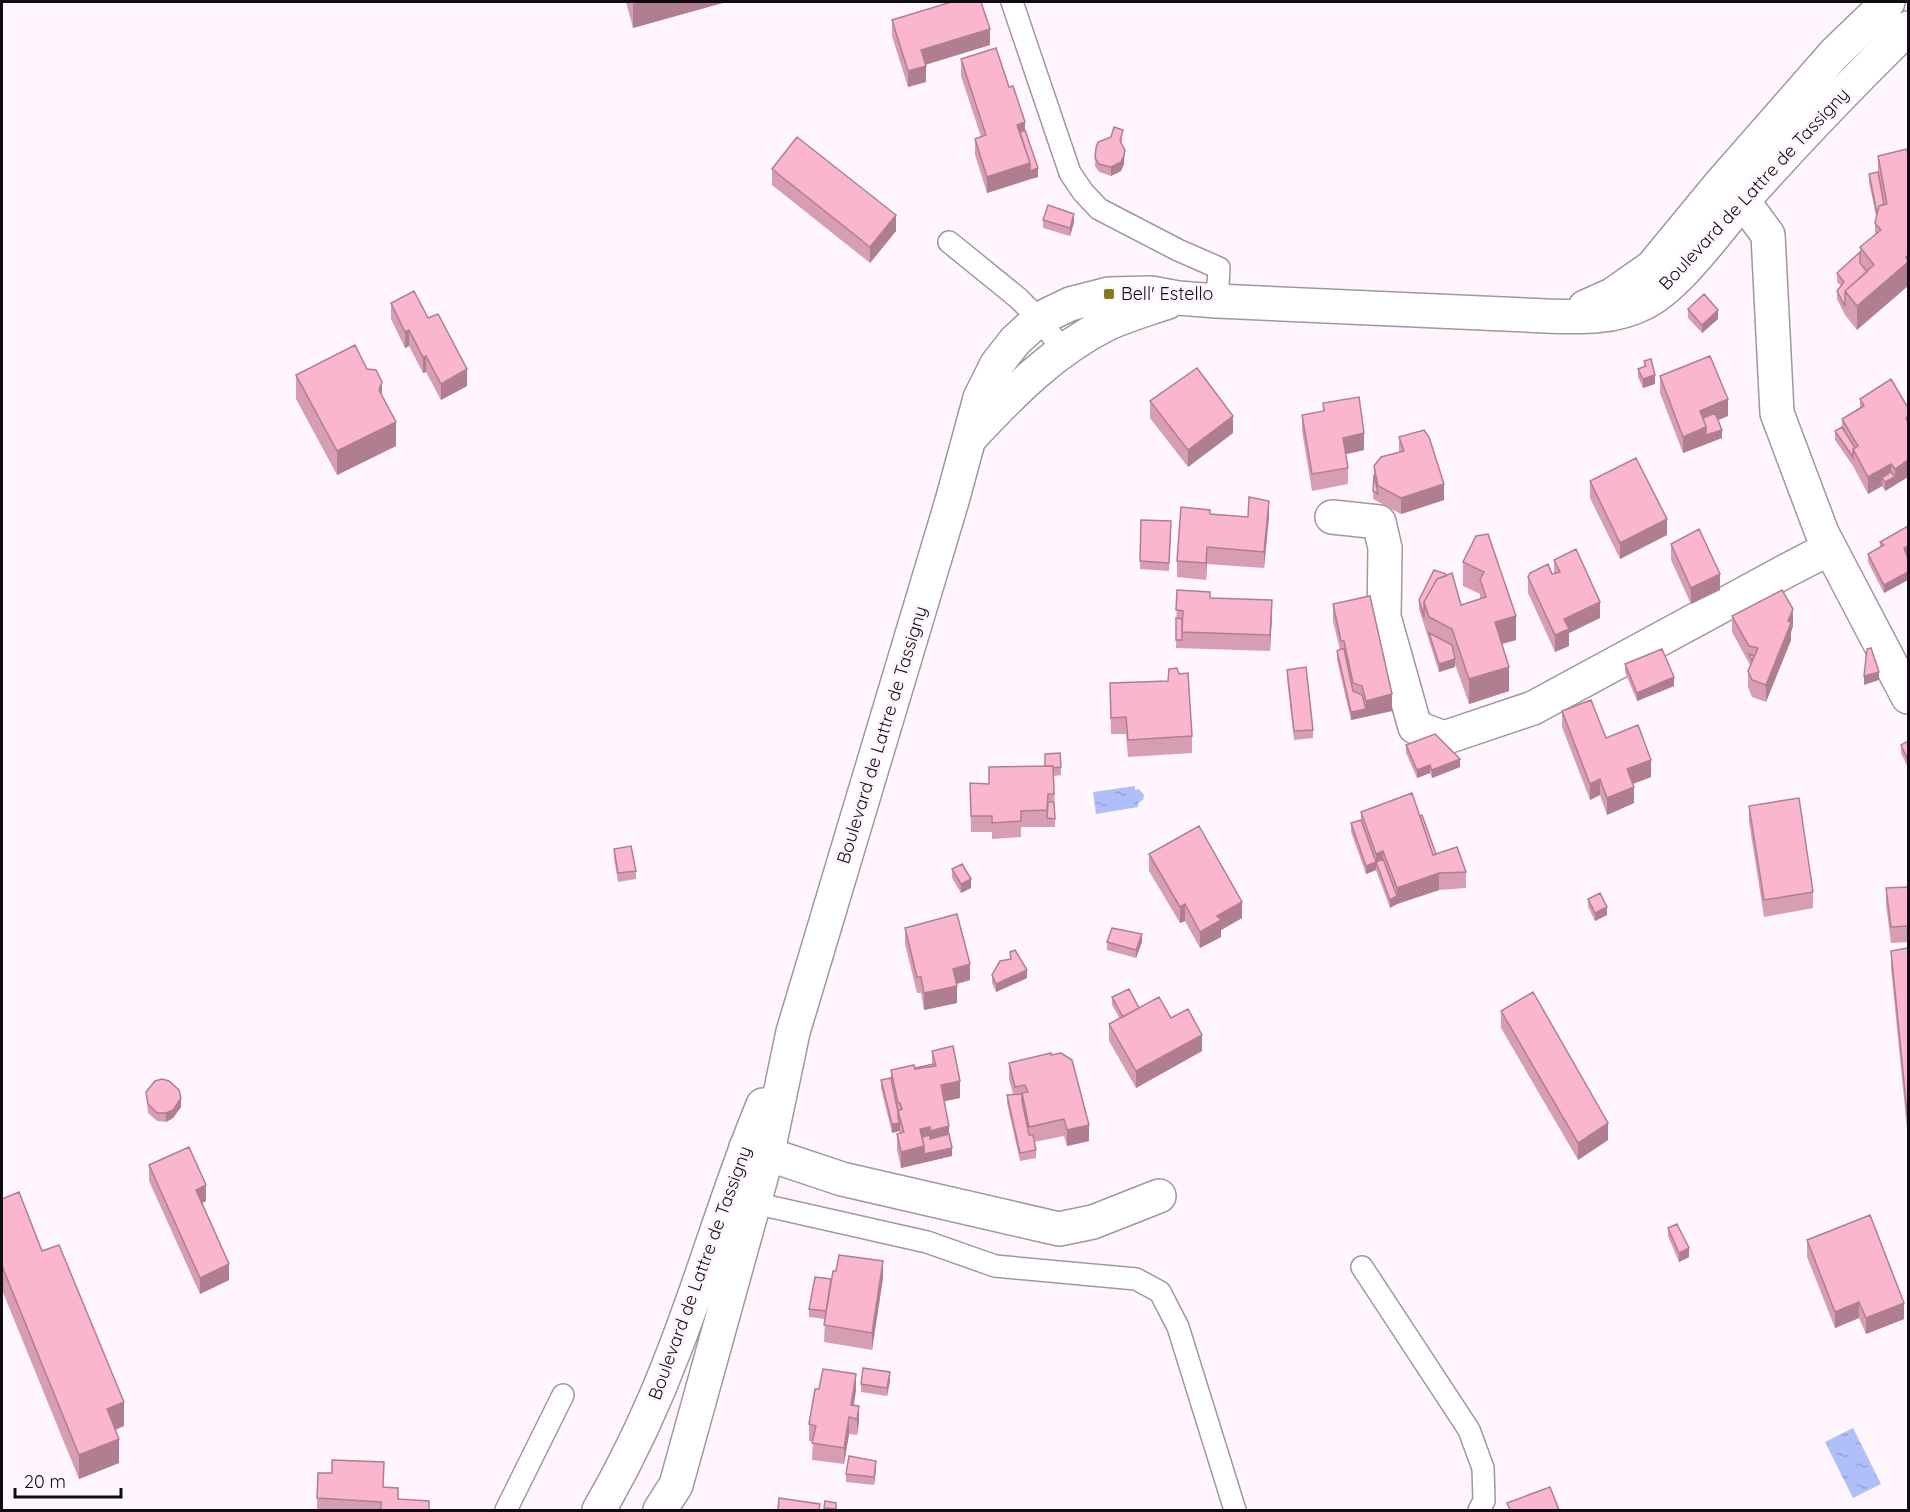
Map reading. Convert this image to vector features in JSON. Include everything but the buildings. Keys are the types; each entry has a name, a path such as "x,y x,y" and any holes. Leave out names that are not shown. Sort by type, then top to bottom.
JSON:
{"street":[{"name":"Boulevard de Lattre de Tassigny","path":"599,1510 625,1465 757,1151 980,398 997,364 1015,341 1039,320 1070,304 1109,294 1151,293 1217,301 1546,316 1591,317 1622,313 1646,302 1671,284 1732,191 1834,54 1888,2"},
{"name":"Boulevard de Lattre de Tassigny","path":"1732,191 1859,76 1908,27"},
{"path":"1732,191 1768,235 1777,412 1822,533 1908,697"},
{"name":"Boulevard de Lattre de Tassigny","path":"970,438 1011,395 1063,350 1109,323 1178,298"},
{"path":"1332,517 1378,522 1386,548 1384,617 1415,727 1444,738 1533,708 1830,548"},
{"name":"Boulevard de Lattre de Tassigny","path":"660,1510 676,1485 754,1203 757,1151"},
{"path":"757,1151 842,1179 1059,1229 1093,1222 1159,1196"}],"lane":[{"path":"1012,2 1070,173 1083,192 1099,209 1178,250 1219,268 1217,301"},
{"path":"949,242 1018,298 1063,350"},
{"path":"754,1203 927,1242 995,1266 1136,1279 1160,1292 1178,1327 1235,1510"},
{"path":"1362,1267 1469,1430 1483,1468 1484,1502 1479,1510"},
{"path":"506,1510 562,1395"}],"water":[{"path":"1135,786 1135,790 1139,789 1144,795 1138,807 1096,814 1093,792"},
{"path":"1853,1428 1881,1484 1853,1498 1825,1442"}],"place":[{"name":"Bell' Estello","path":"1109,294"}]}
